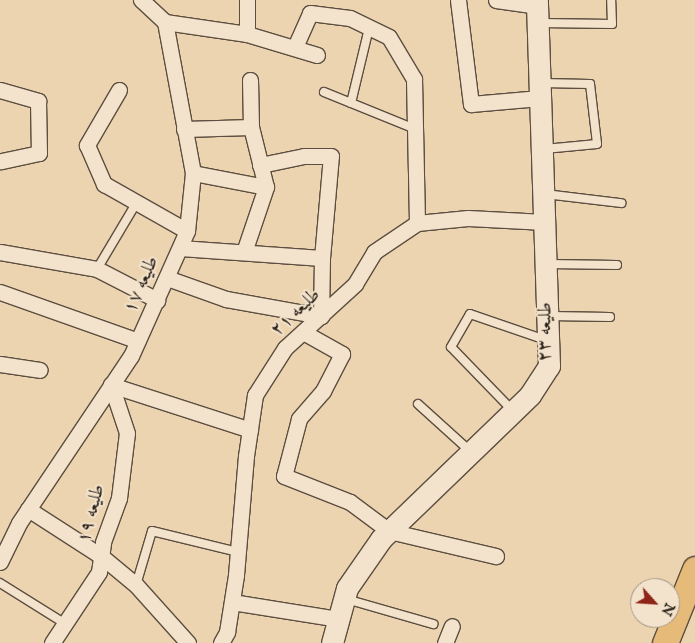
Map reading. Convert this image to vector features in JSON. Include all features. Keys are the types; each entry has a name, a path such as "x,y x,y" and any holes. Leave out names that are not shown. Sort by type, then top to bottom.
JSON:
{"highway":[{"path":"665,643 695,570"}],"main road":[{"name":"طلیعه ۲۳","path":"332,643 347,588 389,531 530,395 549,366 538,9"}],"street":[{"path":"141,0 165,22 247,34 295,46 317,55"},
{"path":"247,0 247,34"},
{"path":"458,0 472,104 540,91"},
{"path":"496,0 538,9"},
{"path":"295,46 310,13 350,18 389,37 414,79 417,223"},
{"name":"طلیعه ۱۷","path":"0,562 28,509 111,385 138,341 187,232 193,173 165,22"},
{"path":"244,252 266,187 251,127 250,80"},
{"path":"0,90 38,101 39,153 0,161"},
{"path":"119,90 87,145 104,184 137,201 187,232"},
{"path":"184,129 251,127"},
{"path":"167,278 226,299 321,316 322,258 331,156 304,156 260,165"},
{"path":"193,173 266,187"},
{"name":"طلیعه ۲۱","path":"220,643 227,632 232,602 255,395 285,348 355,284 374,252 417,223 468,218 544,222"},
{"path":"180,248 322,258"},
{"path":"0,252 97,269 157,300"},
{"path":"0,292 138,341"},
{"path":"303,332 342,354 323,391 299,419 284,476 350,502 389,531 496,556"},
{"path":"0,364 40,370"},
{"path":"111,385 250,430"},
{"name":"طلیعه ۱۹","path":"52,643 99,572 101,556 119,498 127,433 111,385"},
{"path":"28,509 101,556 136,585 188,643"},
{"path":"232,602 338,619"},
{"path":"444,643 452,626"}],"lane":[{"path":"538,9 612,24 611,0"},
{"path":"351,103 369,28"},
{"path":"540,91 590,84 596,144 542,149"},
{"path":"324,92 416,129"},
{"path":"543,193 621,203"},
{"path":"97,269 137,201"},
{"path":"546,264 617,265"},
{"path":"513,411 451,347 470,314 548,341"},
{"path":"548,316 610,317"},
{"path":"418,404 470,451"},
{"path":"136,585 152,531 238,552"},
{"path":"0,583 64,623"},
{"path":"344,599 433,624"}]}
